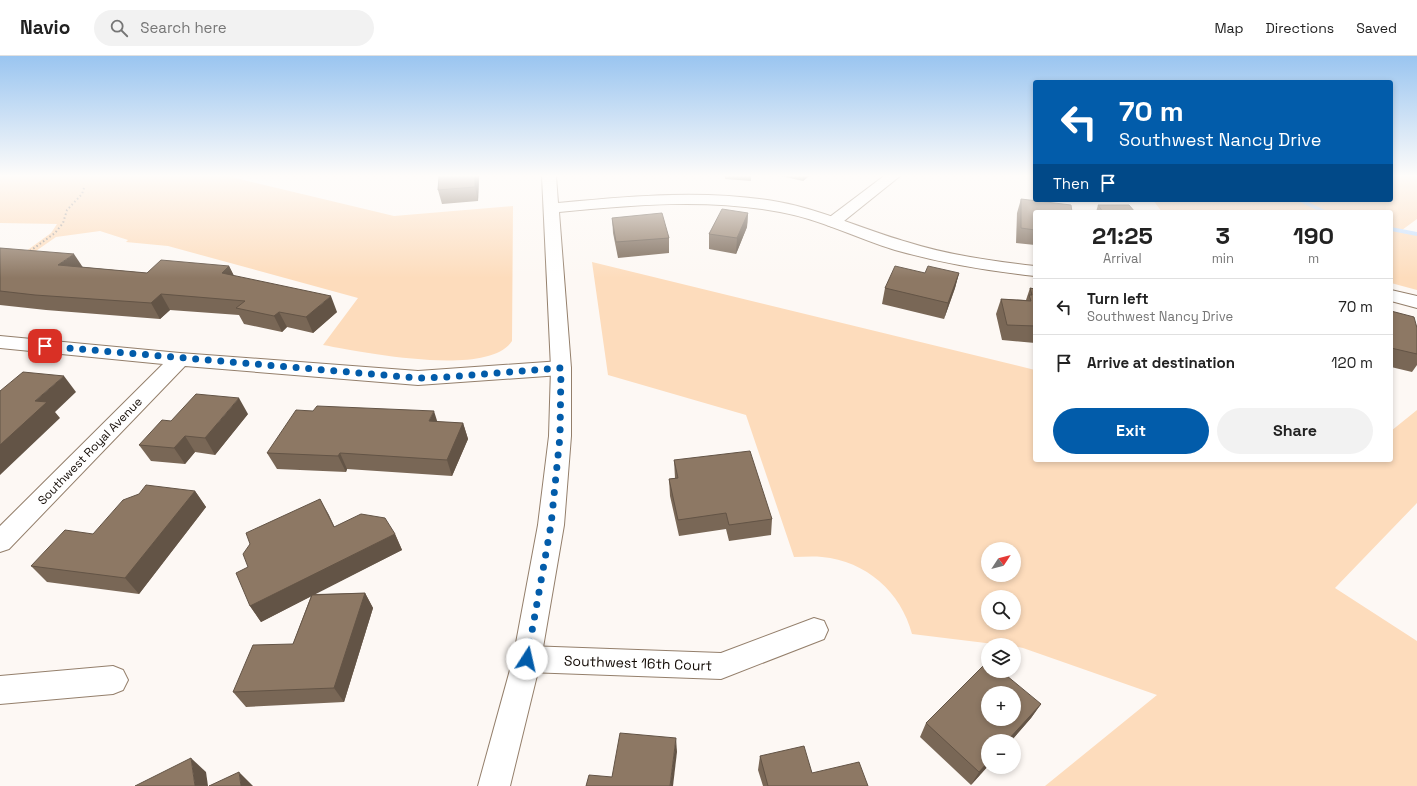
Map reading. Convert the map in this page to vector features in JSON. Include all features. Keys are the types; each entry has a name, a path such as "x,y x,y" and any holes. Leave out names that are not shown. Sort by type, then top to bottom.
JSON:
{"street":[{"path":"494,786 527,659 551,525 560,436 561,368 551,210"},
{"path":"793,210 833,222 874,237 935,255 1000,267 1033,271"},
{"path":"833,222 849,210"},
{"path":"1393,296 1417,302"},
{"path":"0,342 180,359 418,378 561,368"},
{"name":"Southwest Royal Avenue","path":"0,542 180,359"},
{"name":"Southwest 16th Court","path":"527,659 721,666 814,630"},
{"path":"0,690 113,680"}],"path":[{"path":"24,255 55,233 63,223 67,210"}],"shaded area":[{"path":"0,210 369,210 394,216 465,210 513,210 512,341 499,352 478,358 452,360 423,360 394,357 323,345 358,298 168,246 126,242 128,240 100,231 56,237 0,276 0,270 51,233 57,224 0,223"},
{"path":"1393,210 1417,210 1417,219 1402,230 1417,234 1417,290 1393,284"},
{"path":"592,262 1033,370 1033,462 1393,462 1393,429 1417,410 1417,503 1335,588 1417,641 1417,786 1045,786 1157,695 1021,648 1021,638 981,638 981,642 912,634 907,619 890,592 867,572 838,560 818,557 794,557 746,415 608,375"}],"building":[{"path":"721,210 748,213 737,238 709,234"},
{"path":"1021,210 1033,210 1033,230 1021,228"},
{"path":"662,213 669,238 616,242 612,218"},
{"path":"0,248 74,254 58,265 147,273 161,260 229,266 222,273 331,296 306,317 279,312 274,316 236,308 245,301 161,294 151,303 35,295 0,291"},
{"path":"895,266 925,273 928,266 959,273 948,303 885,288"},
{"path":"1030,288 1033,289 1033,326 1007,325 1001,299 1031,301 1029,295 1032,295"},
{"path":"1393,312 1414,317 1417,328 1417,354 1393,348"},
{"path":"23,372 64,376 35,401 47,402 0,445 0,391"},
{"path":"196,394 239,398 205,438 185,436 174,448 139,445 162,420 171,421"},
{"path":"317,406 434,411 429,421 463,423 447,460 340,453 338,456 267,453 296,410 313,411"},
{"path":"750,451 772,519 729,525 726,513 678,520 669,479 678,478 674,460"},
{"path":"146,485 195,491 125,578 31,566 65,530 93,534 123,500 139,494"},
{"path":"320,499 334,527 361,514 385,518 395,534 250,606 236,573 248,567 243,554 250,544 246,533"},
{"path":"365,593 334,688 233,692 253,645 293,644 312,595"},
{"path":"981,668 981,678 1009,678 1019,686 981,686 981,726 1021,726 1013,734 981,734 981,770 979,772 926,723"},
{"path":"1021,688 1041,704 1021,726"},
{"path":"620,733 676,738 670,786 586,786 589,775 612,777"},
{"path":"804,746 812,773 859,762 868,786 768,786 760,756"},
{"path":"191,758 195,786 135,786"},
{"path":"239,772 241,786 209,786"}],"waterway":[{"path":"1393,229 1417,234"}],"route":[{"path":"45,346 180,359 418,378 500,374 561,368 560,436 551,525 527,659"}]}
